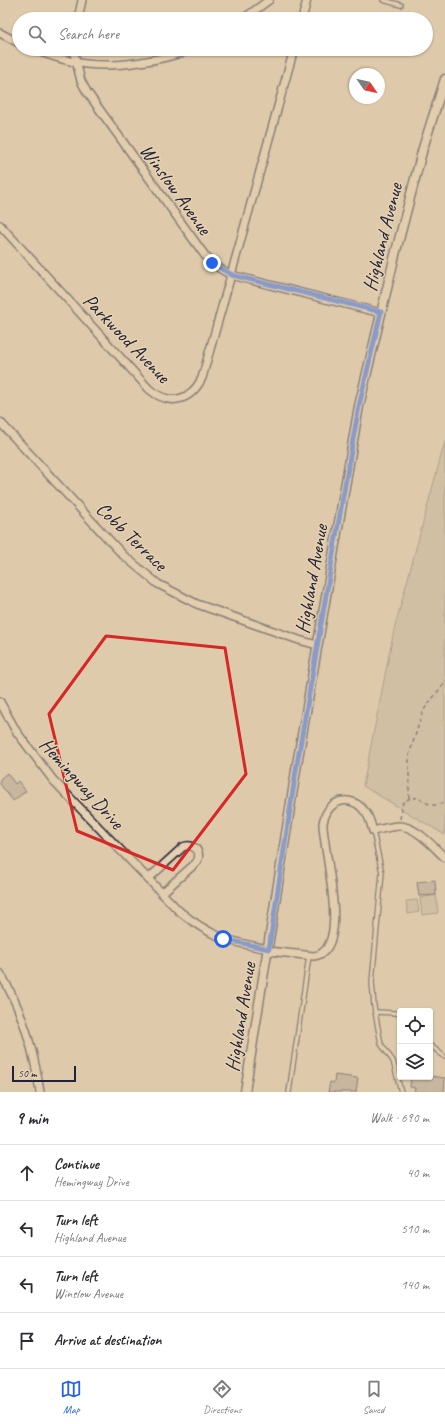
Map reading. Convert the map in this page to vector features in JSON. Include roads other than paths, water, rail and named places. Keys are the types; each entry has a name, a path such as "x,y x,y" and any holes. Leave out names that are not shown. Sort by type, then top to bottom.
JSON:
{"street":[{"path":"79,12 82,0"},
{"path":"253,12 269,0"},
{"path":"304,12 307,0"},
{"path":"0,32 12,39"},
{"path":"56,56 76,62 108,65 161,59 171,56"},
{"name":"Winslow Avenue","path":"75,56 81,81 87,92 206,258 219,268 232,275 381,312"},
{"name":"Parkwood Avenue","path":"0,226 149,389 166,399 174,400 185,396 193,391 199,383 232,275 292,56"},
{"name":"Highland Avenue","path":"245,1092 297,764 359,406 422,148 445,79"},
{"name":"Cobb Terrace","path":"0,422 123,554 158,584 197,604 317,645"},
{"name":"Hemingway Drive","path":"0,702 16,731 53,780 182,914 213,934 232,942 268,950 309,956"},
{"path":"309,956 318,955 328,948 331,940 334,902 323,828 325,813 336,803 347,801 357,804 366,812 373,831 398,826 407,827 416,832 445,858"},
{"path":"148,879 183,847 190,845 196,848 199,854 199,858 196,863 162,893"},
{"path":"0,973 18,1007 36,1068 40,1092"}],"lane":[{"path":"383,0 401,5"},
{"path":"373,831 382,873 372,982 375,1012 381,1044 393,1061 401,1092"},
{"path":"289,1092 309,956"},
{"path":"375,1012 397,1014"},
{"path":"433,1047 445,1057"}]}
